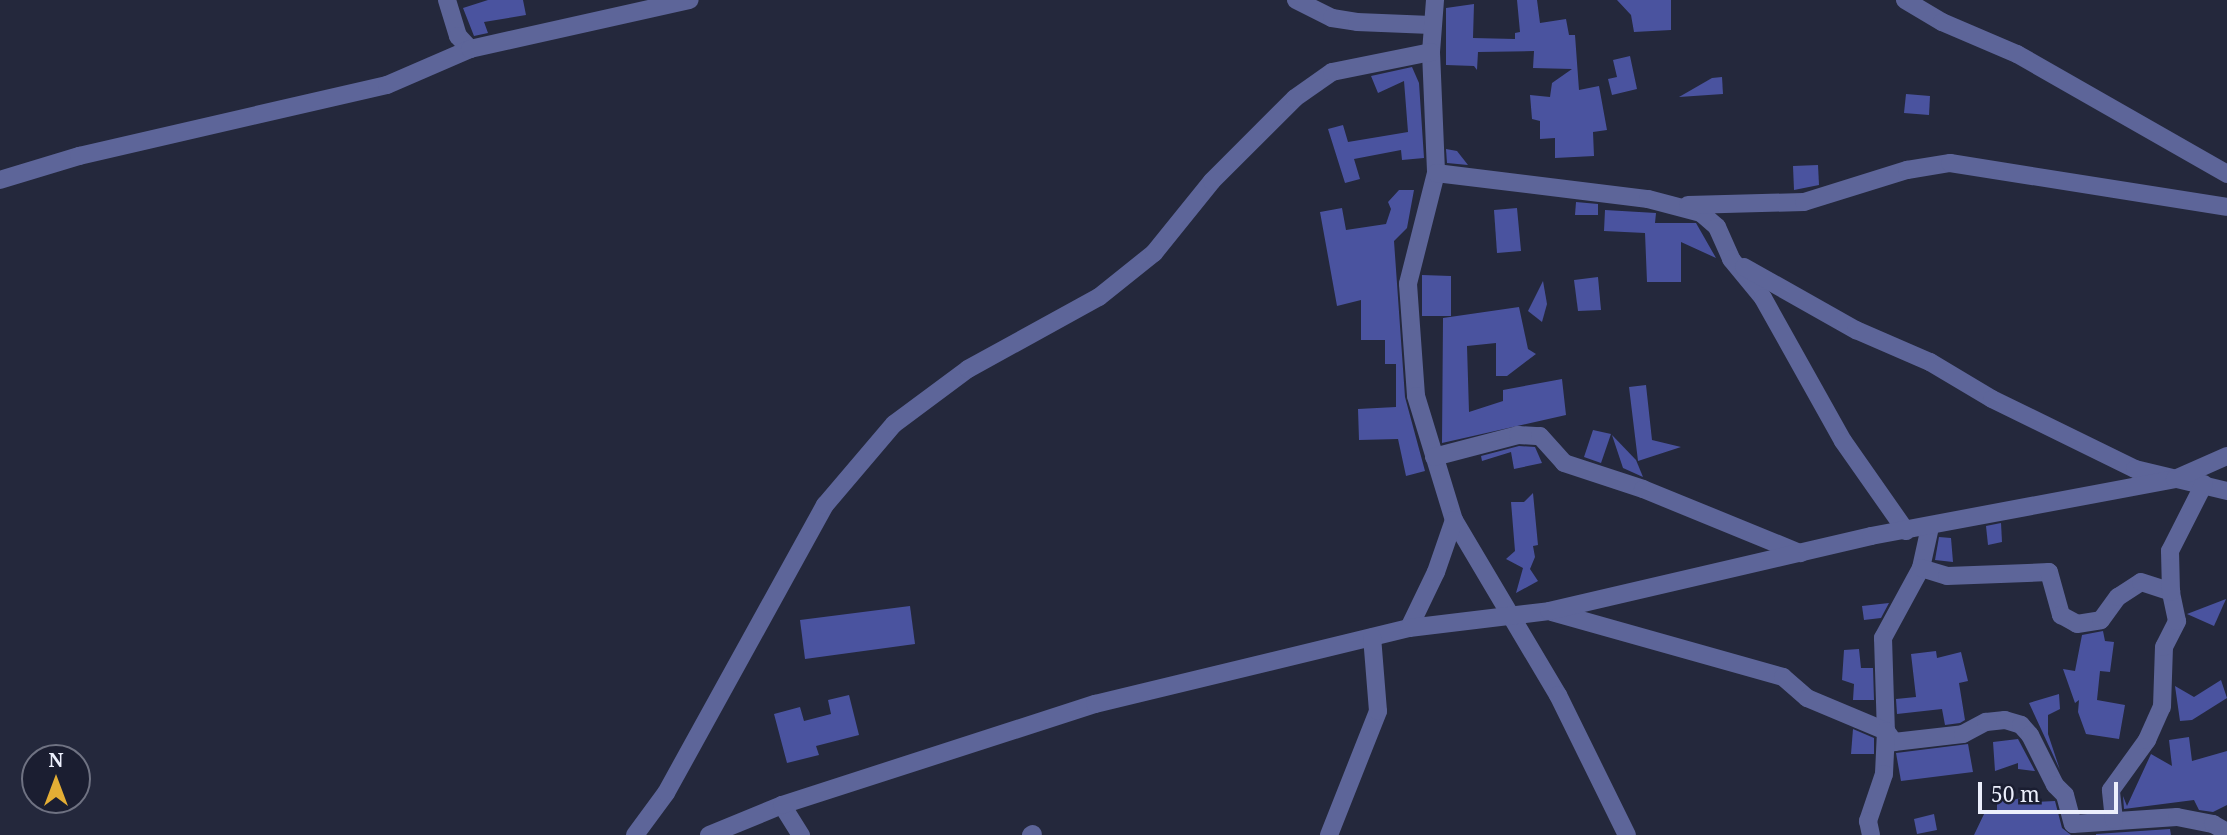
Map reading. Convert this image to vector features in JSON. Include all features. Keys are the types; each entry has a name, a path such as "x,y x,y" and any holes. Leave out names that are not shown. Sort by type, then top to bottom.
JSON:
{"street":[{"path":"447,0 458,36 471,48"},
{"path":"0,180 92,152 361,93 471,48 690,0"},
{"path":"1296,0 1321,13 1357,22 1431,25"},
{"path":"1435,0 1431,52 1436,173 1408,284 1416,396 1454,520 1559,695 1627,835"},
{"path":"1905,0 1942,22 2017,54 2227,174"},
{"path":"635,835 666,793 825,505 894,425 968,369 1099,297 1136,268 1154,253 1239,153 1295,98 1332,72 1431,52"},
{"path":"1667,205 1804,202 1950,163 2098,190 2227,207"},
{"path":"1436,173 1667,205 1701,213 1717,227 1731,259 1763,298 1843,441 1906,531"},
{"path":"1731,259 1824,313 1930,362 1993,399 2135,469 2227,491"},
{"path":"1434,457 1518,435 1540,436 1564,463 1643,489 1800,553"},
{"path":"709,835 782,805 1096,704 1409,628 1549,611 1800,553 2175,479 2227,456"},
{"path":"2114,820 2111,790 2147,740 2162,707 2164,647 2177,621 2171,592 2170,551 2204,484"},
{"path":"1409,628 1436,572 1454,520"},
{"path":"1871,835 1868,821 1884,775 1886,731 1883,638 1921,568 1930,527"},
{"path":"1921,568 1947,576 2049,572 2061,615 2077,624 2101,620 2119,597 2141,582 2171,592"},
{"path":"1549,611 1783,677 1807,698 1886,731 1894,742 1963,734 1986,722 2021,724 2065,795 2073,824 2177,817 2213,824 2227,832"},
{"path":"1329,835 1378,711 1372,637"},
{"path":"782,805 801,835"}],"building":[{"path":"488,0 523,0 526,15 484,22 488,33 474,36 463,8"},
{"path":"1517,0 1537,0 1540,23 1566,19 1569,35 1575,35 1579,90 1599,86 1607,130 1593,132 1594,156 1555,158 1555,138 1540,139 1540,121 1532,119 1530,95 1550,97 1552,83 1572,69 1533,68 1534,51 1478,52 1477,70 1474,66 1446,65 1446,8 1474,4 1473,38 1515,39 1515,33 1520,32"},
{"path":"1617,0 1671,0 1671,30 1634,32 1631,15"},
{"path":"1630,56 1637,89 1612,95 1608,79 1617,77 1613,60"},
{"path":"1412,67 1419,83 1424,158 1402,160 1401,150 1354,159 1360,179 1345,183 1328,129 1343,125 1348,142 1408,132 1404,81 1378,93 1371,76"},
{"path":"1722,77 1723,94 1679,97 1712,78"},
{"path":"1906,94 1930,96 1929,115 1904,113"},
{"path":"1446,149 1457,151 1468,165 1447,163"},
{"path":"1818,165 1819,185 1794,190 1793,166"},
{"path":"1399,190 1414,190 1407,228 1394,241 1405,397 1425,471 1406,476 1398,439 1359,440 1358,409 1396,407 1396,364 1385,364 1385,340 1361,340 1361,300 1337,306 1320,212 1342,208 1346,230 1386,224 1391,209 1388,202"},
{"path":"1576,202 1598,204 1598,215 1575,215"},
{"path":"1517,208 1521,251 1497,253 1494,210"},
{"path":"1605,210 1656,213 1655,223 1696,223 1716,258 1681,242 1681,282 1647,282 1645,233 1604,231"},
{"path":"1422,275 1451,276 1451,316 1422,316"},
{"path":"1598,277 1601,310 1578,311 1574,280"},
{"path":"1543,281 1547,304 1542,322 1528,311"},
{"path":"1519,307 1528,349 1536,354 1507,376 1496,376 1496,343 1467,346 1469,412 1503,401 1503,390 1562,379 1566,415 1442,443 1443,318"},
{"path":"1646,385 1652,440 1681,447 1638,461 1629,387"},
{"path":"1593,430 1611,434 1601,463 1584,457"},
{"path":"1612,435 1636,460 1643,477 1623,468"},
{"path":"1519,446 1535,447 1542,463 1514,469 1511,452 1482,461 1481,456"},
{"path":"1533,493 1538,545 1533,546 1535,557 1530,569 1538,581 1516,593 1523,568 1506,559 1515,551 1511,502 1524,502"},
{"path":"2001,523 2002,542 1988,545 1986,526"},
{"path":"1939,537 1951,538 1953,562 1935,560"},
{"path":"2226,599 2214,626 2187,614"},
{"path":"1889,603 1881,618 1864,620 1862,606"},
{"path":"910,606 915,644 805,659 800,620"},
{"path":"2103,631 2105,641 2114,642 2110,672 2100,671 2097,700 2125,705 2119,739 2086,734 2078,712 2079,700 2075,703 2063,669 2075,671 2082,635"},
{"path":"1859,649 1861,668 1873,668 1874,700 1853,700 1854,684 1842,680 1844,650"},
{"path":"1936,651 1937,658 1961,652 1968,681 1959,683 1965,720 1960,723 1945,725 1942,709 1897,714 1896,699 1916,697 1911,654"},
{"path":"2221,680 2227,698 2192,720 2180,721 2175,686 2194,697"},
{"path":"2059,694 2060,709 2048,715 2048,734 2060,770 2029,703"},
{"path":"849,695 859,735 816,746 819,755 787,763 774,714 800,707 804,721 831,714 828,700"},
{"path":"1853,729 1874,738 1874,754 1851,754"},
{"path":"2189,737 2192,761 2227,751 2227,805 2213,812 2199,810 2194,800 2124,809 2123,796 2127,806 2151,754 2172,766 2169,740"},
{"path":"2018,739 2035,771 2018,769 2018,763 1995,771 1993,742"},
{"path":"1968,744 1973,772 1901,781 1896,753"},
{"path":"2034,795 2035,802 2055,801 2062,828 2071,835 1974,835 1985,812 1997,810 1997,796 2008,801"},
{"path":"1934,814 1937,830 1917,834 1914,819"},
{"path":"2170,829 2171,835 2096,835 2096,834"}]}
